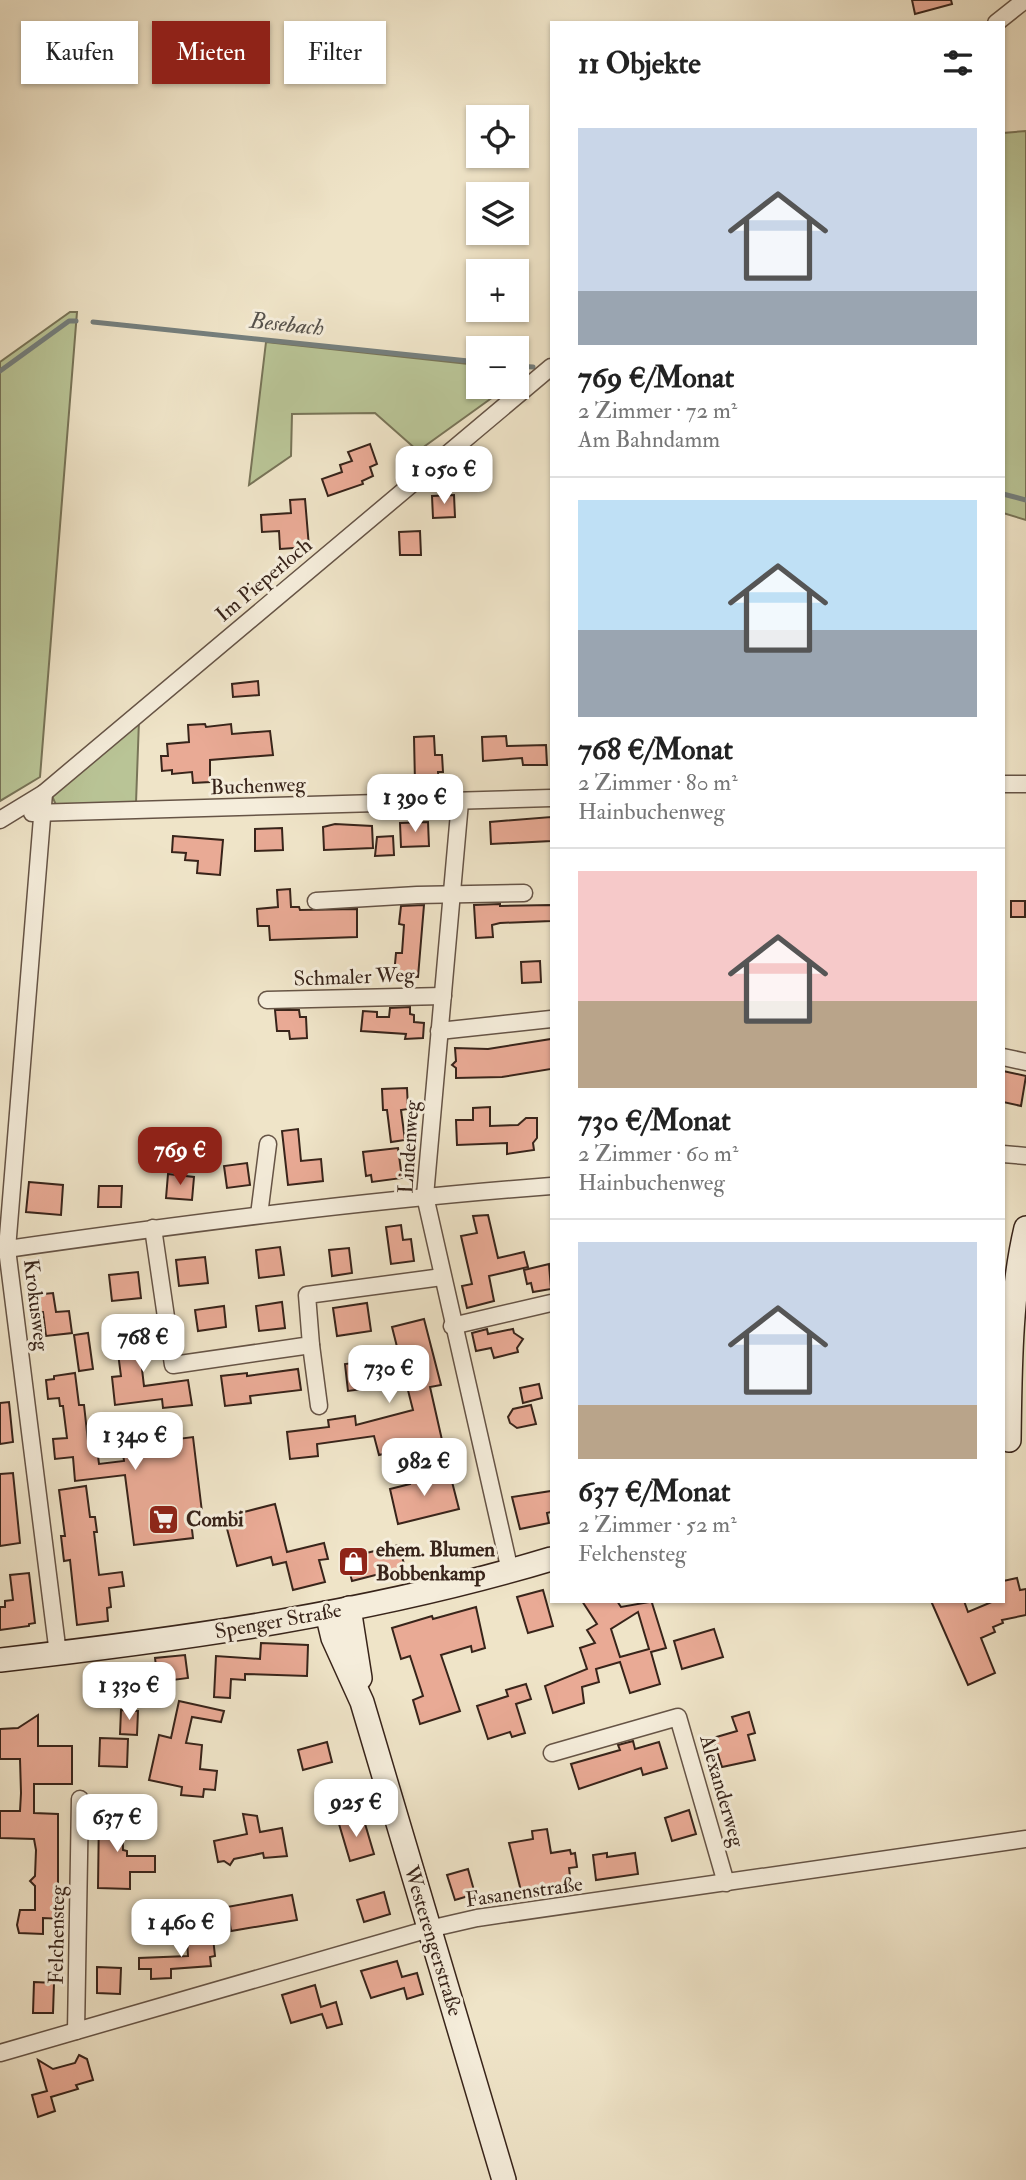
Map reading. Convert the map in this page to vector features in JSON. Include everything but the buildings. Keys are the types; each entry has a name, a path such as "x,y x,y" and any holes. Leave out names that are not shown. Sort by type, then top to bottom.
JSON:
{"street":[{"path":"999,21 1025,0"},
{"name":"Im Pieperloch","path":"4,818 44,793 550,368"},
{"path":"1005,784 1026,784"},
{"name":"Krokusweg","path":"44,793 4,1249 58,1654"},
{"name":"Buchenweg","path":"4,818 42,813 550,798"},
{"name":"Lindenweg","path":"460,802 425,1196 452,1326 510,1572"},
{"path":"316,901 417,895 453,897 524,894"},
{"name":"Schmaler Weg","path":"267,1000 443,996"},
{"path":"439,1031 550,1019"},
{"path":"1005,1057 1026,1062"},
{"path":"259,1215 268,1144"},
{"path":"1005,1154 1026,1156"},
{"path":"4,1249 259,1215 425,1196 550,1186"},
{"path":"153,1228 173,1365 311,1345"},
{"path":"1012,1441 1013,1335 1025,1235"},
{"path":"319,1406 307,1295 442,1277"},
{"path":"452,1326 550,1303"},
{"name":"Spenger Straße","path":"0,1660 215,1632 338,1611 510,1572 550,1559"},
{"name":"Westerengerstraße","path":"338,1611 333,1637 362,1702 504,2180"},
{"name":"Alexanderweg","path":"552,1753 678,1717 726,1883"},
{"name":"Felchensteg","path":"76,2031 80,1799"},
{"name":"Fasanenstraße","path":"0,2053 477,1918 1026,1839"}],"green space":[{"path":"1026,131 1026,520 1005,514 1005,133"},
{"path":"70,312 77,312 40,777 0,801 0,362"},
{"path":"266,342 466,364 466,399 490,399 418,451 375,413 292,414 291,456 249,485"},
{"path":"139,720 136,803 56,805 52,796"}],"waterway":[{"name":"Besebach","path":"0,371 69,321 76,321"},
{"name":"Besebach","path":"93,322 466,361"},
{"name":"Besebach","path":"529,367 533,367"},
{"name":"Besebach","path":"1005,495 1026,500"}],"place":[{"name":"Combi","path":"163,1519"},
{"name":"ehem. Blumen Bobbenkamp","path":"353,1561"}]}
